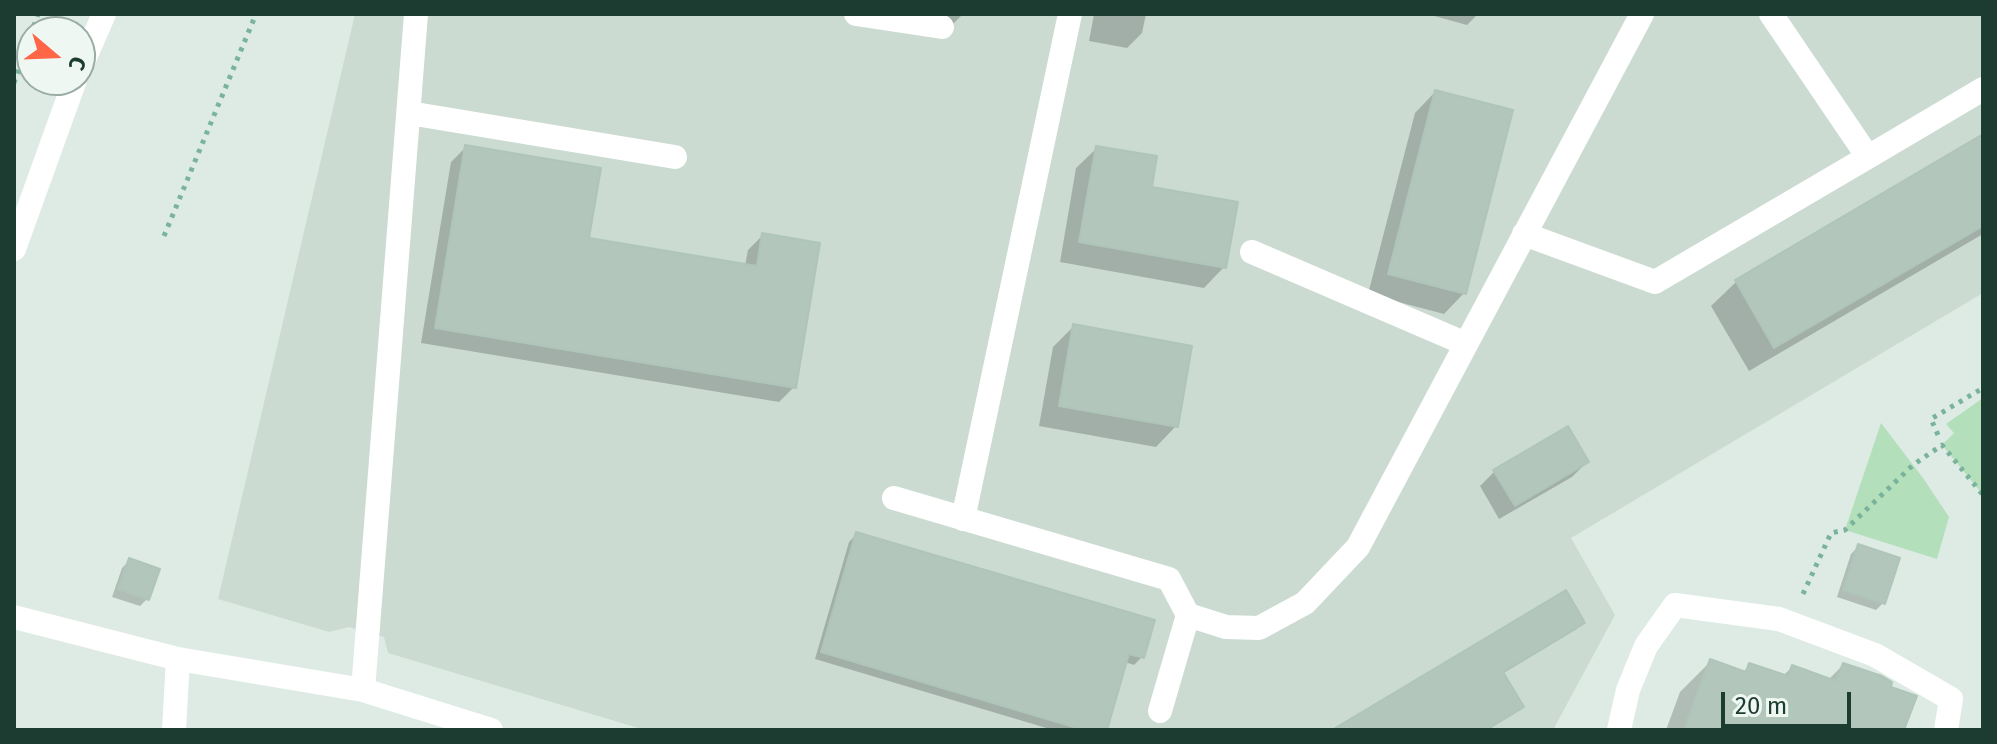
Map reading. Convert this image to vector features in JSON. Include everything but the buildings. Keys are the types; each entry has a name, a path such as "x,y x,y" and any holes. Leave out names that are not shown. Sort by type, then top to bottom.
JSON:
{"street":[{"path":"363,690 416,14"},
{"path":"856,14 942,27"},
{"path":"963,519 1070,14"},
{"path":"1188,615 1226,627 1259,628 1305,603 1358,547 1642,14"},
{"path":"1771,14 1868,157"},
{"path":"1524,234 1655,282 1983,89"},
{"path":"14,249 69,96"},
{"path":"409,113 675,157"},
{"path":"1252,252 1466,344"},
{"path":"894,498 1169,579 1188,615 1160,711"},
{"path":"1619,730 1628,690 1646,646 1675,605 1788,623 1875,655 1951,699 1946,730"},
{"path":"14,617 178,659 363,690 491,730"},
{"path":"174,730 178,659"}],"path":[{"path":"14,83 38,14"},
{"path":"164,236 256,14"},
{"path":"1938,435 1931,419 1983,388"},
{"path":"1788,623 1831,533 1845,530 1913,465 1942,445 1983,495"}],"shaded area":[{"path":"355,14 1983,14 1983,293 1571,538 1615,615 1553,730 645,730 388,653 384,637 349,627 329,632 218,599"}],"green space":[{"path":"1983,398 1983,495 1942,445 1954,433 1946,424"},
{"path":"1881,423 1949,517 1937,559 1845,530"}]}
